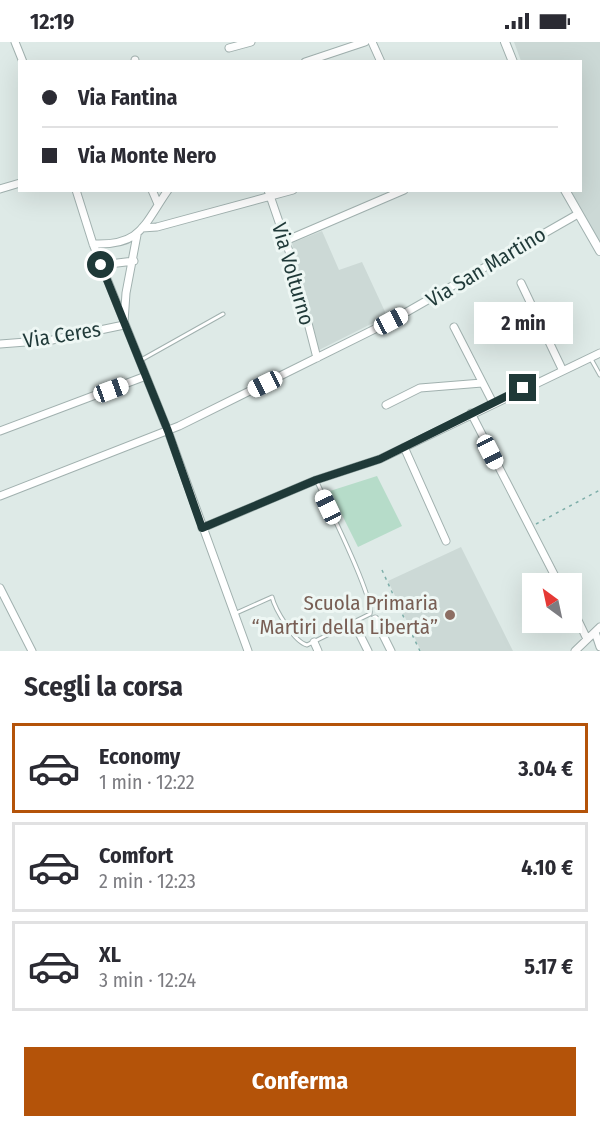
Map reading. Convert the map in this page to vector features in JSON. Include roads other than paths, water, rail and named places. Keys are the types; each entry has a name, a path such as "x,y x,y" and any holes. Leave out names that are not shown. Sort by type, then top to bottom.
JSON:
{"street":[{"path":"15,42 22,60"},
{"path":"229,48 250,42"},
{"path":"311,60 365,42"},
{"path":"372,42 380,60"},
{"path":"505,42 512,60"},
{"path":"0,189 18,184"},
{"path":"77,192 93,244 168,431 248,651"},
{"path":"153,192 158,204"},
{"path":"93,244 122,243 137,235 167,192"},
{"path":"285,241 399,192"},
{"path":"566,192 600,251"},
{"path":"142,228 157,227 269,194"},
{"name":"Via Volturno","path":"269,194 285,241 317,358"},
{"name":"Via San Martino","path":"0,496 168,431 412,310 578,214"},
{"path":"124,325 126,293 134,261 137,235"},
{"path":"101,265 134,261"},
{"path":"520,283 562,369"},
{"name":"Via Ceres","path":"0,344 52,340 124,325"},
{"path":"454,327 493,403"},
{"path":"202,528 316,480 374,461 562,369 600,353"},
{"path":"0,431 146,376"},
{"path":"386,405 420,388 482,383"},
{"path":"471,413 553,573"},
{"path":"404,447 446,541"},
{"path":"0,588 32,651"},
{"path":"372,616 391,651"},
{"path":"582,627 588,639"},
{"path":"357,629 368,651"},
{"path":"575,651 598,629"},
{"path":"598,629 600,647"},
{"path":"314,642 318,651"}],"lane":[{"path":"140,361 223,314"},
{"path":"590,357 600,375"},
{"path":"234,614 272,597 297,640 303,644 314,642 372,616 371,605 362,579 316,480"}],"place":[{"name":"Scuola Primaria “Martiri della Libertà”","path":"450,615"}]}
